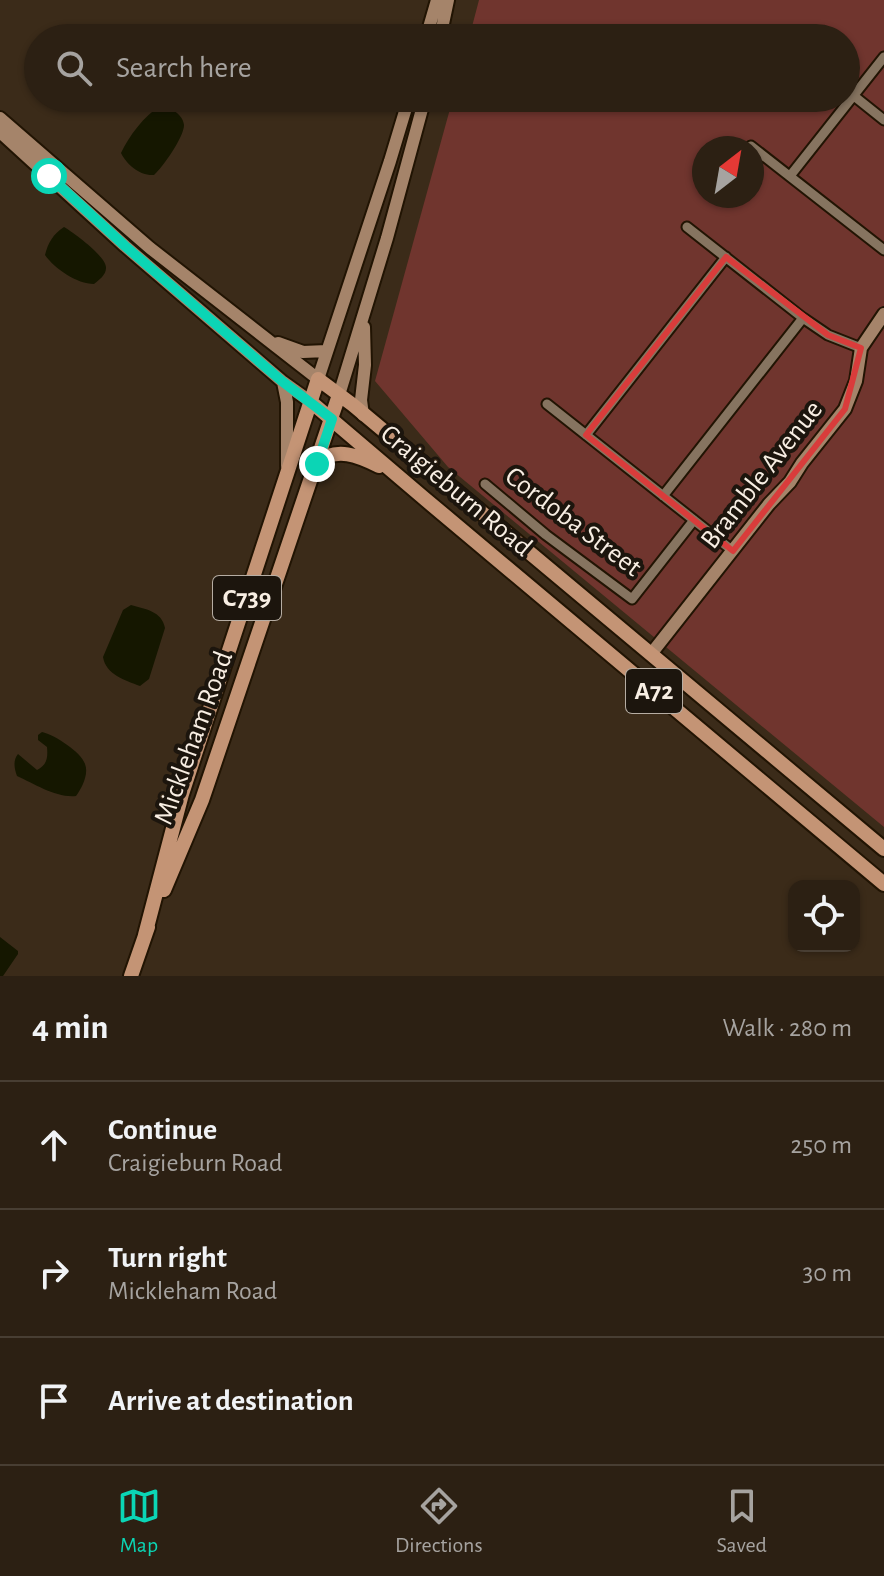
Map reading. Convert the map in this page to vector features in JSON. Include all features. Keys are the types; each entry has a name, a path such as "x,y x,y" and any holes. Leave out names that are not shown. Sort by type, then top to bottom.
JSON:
{"main road":[{"name":"Craigieburn Road","path":"318,379 884,849"},
{"name":"Mickleham Road","path":"145,935 182,794 318,379"},
{"name":"Mickleham Road","path":"131,976 202,800 339,395"},
{"name":"Craigieburn Road","path":"311,402 884,884"},
{"path":"317,464 329,454 349,454 397,475"}],"street":[{"path":"430,24 437,0"},
{"path":"443,24 448,0"},
{"path":"860,88 884,57"},
{"path":"860,101 884,120"},
{"name":"Mickleham Road","path":"318,379 405,112"},
{"name":"Mickleham Road","path":"339,395 421,112"},
{"path":"790,176 841,112"},
{"name":"Craigieburn Road","path":"1,125 49,176 125,246 283,382 311,402"},
{"name":"Craigieburn Road","path":"1,125 150,248 318,379"},
{"path":"764,156 884,250"},
{"path":"687,227 803,318 828,335 861,348"},
{"path":"586,435 726,257"},
{"name":"Bramble Avenue","path":"651,654 845,409 856,381 861,348 884,314"},
{"path":"363,316 363,415"},
{"path":"663,496 803,318"},
{"path":"264,337 303,352 327,351"},
{"path":"283,382 287,402 288,473"},
{"path":"547,404 733,551"},
{"name":"Cordoba Street","path":"485,484 546,535 632,599 694,520"}],"highlighted area":[{"path":"726,257 828,335 861,348 845,409 733,551 586,435"}],"shaded area":[{"path":"479,0 884,0 884,827 448,467 375,381 449,112 860,112 860,24 473,24"},
{"path":"152,112 175,112 184,125 181,137 154,175 134,169 121,153"},
{"path":"64,227 89,245 105,263 105,273 94,284 67,275 45,255 52,239"},
{"path":"131,605 157,614 165,628 149,679 140,686 112,673 103,657 123,610"},
{"path":"42,732 67,745 83,759 85,776 76,796 53,793 17,776 14,764 18,754 37,770 45,763 47,747 38,740"},
{"path":"0,937 18,951 3,976 0,976"}],"route":[{"path":"49,176 283,382 332,419 317,464"}]}
